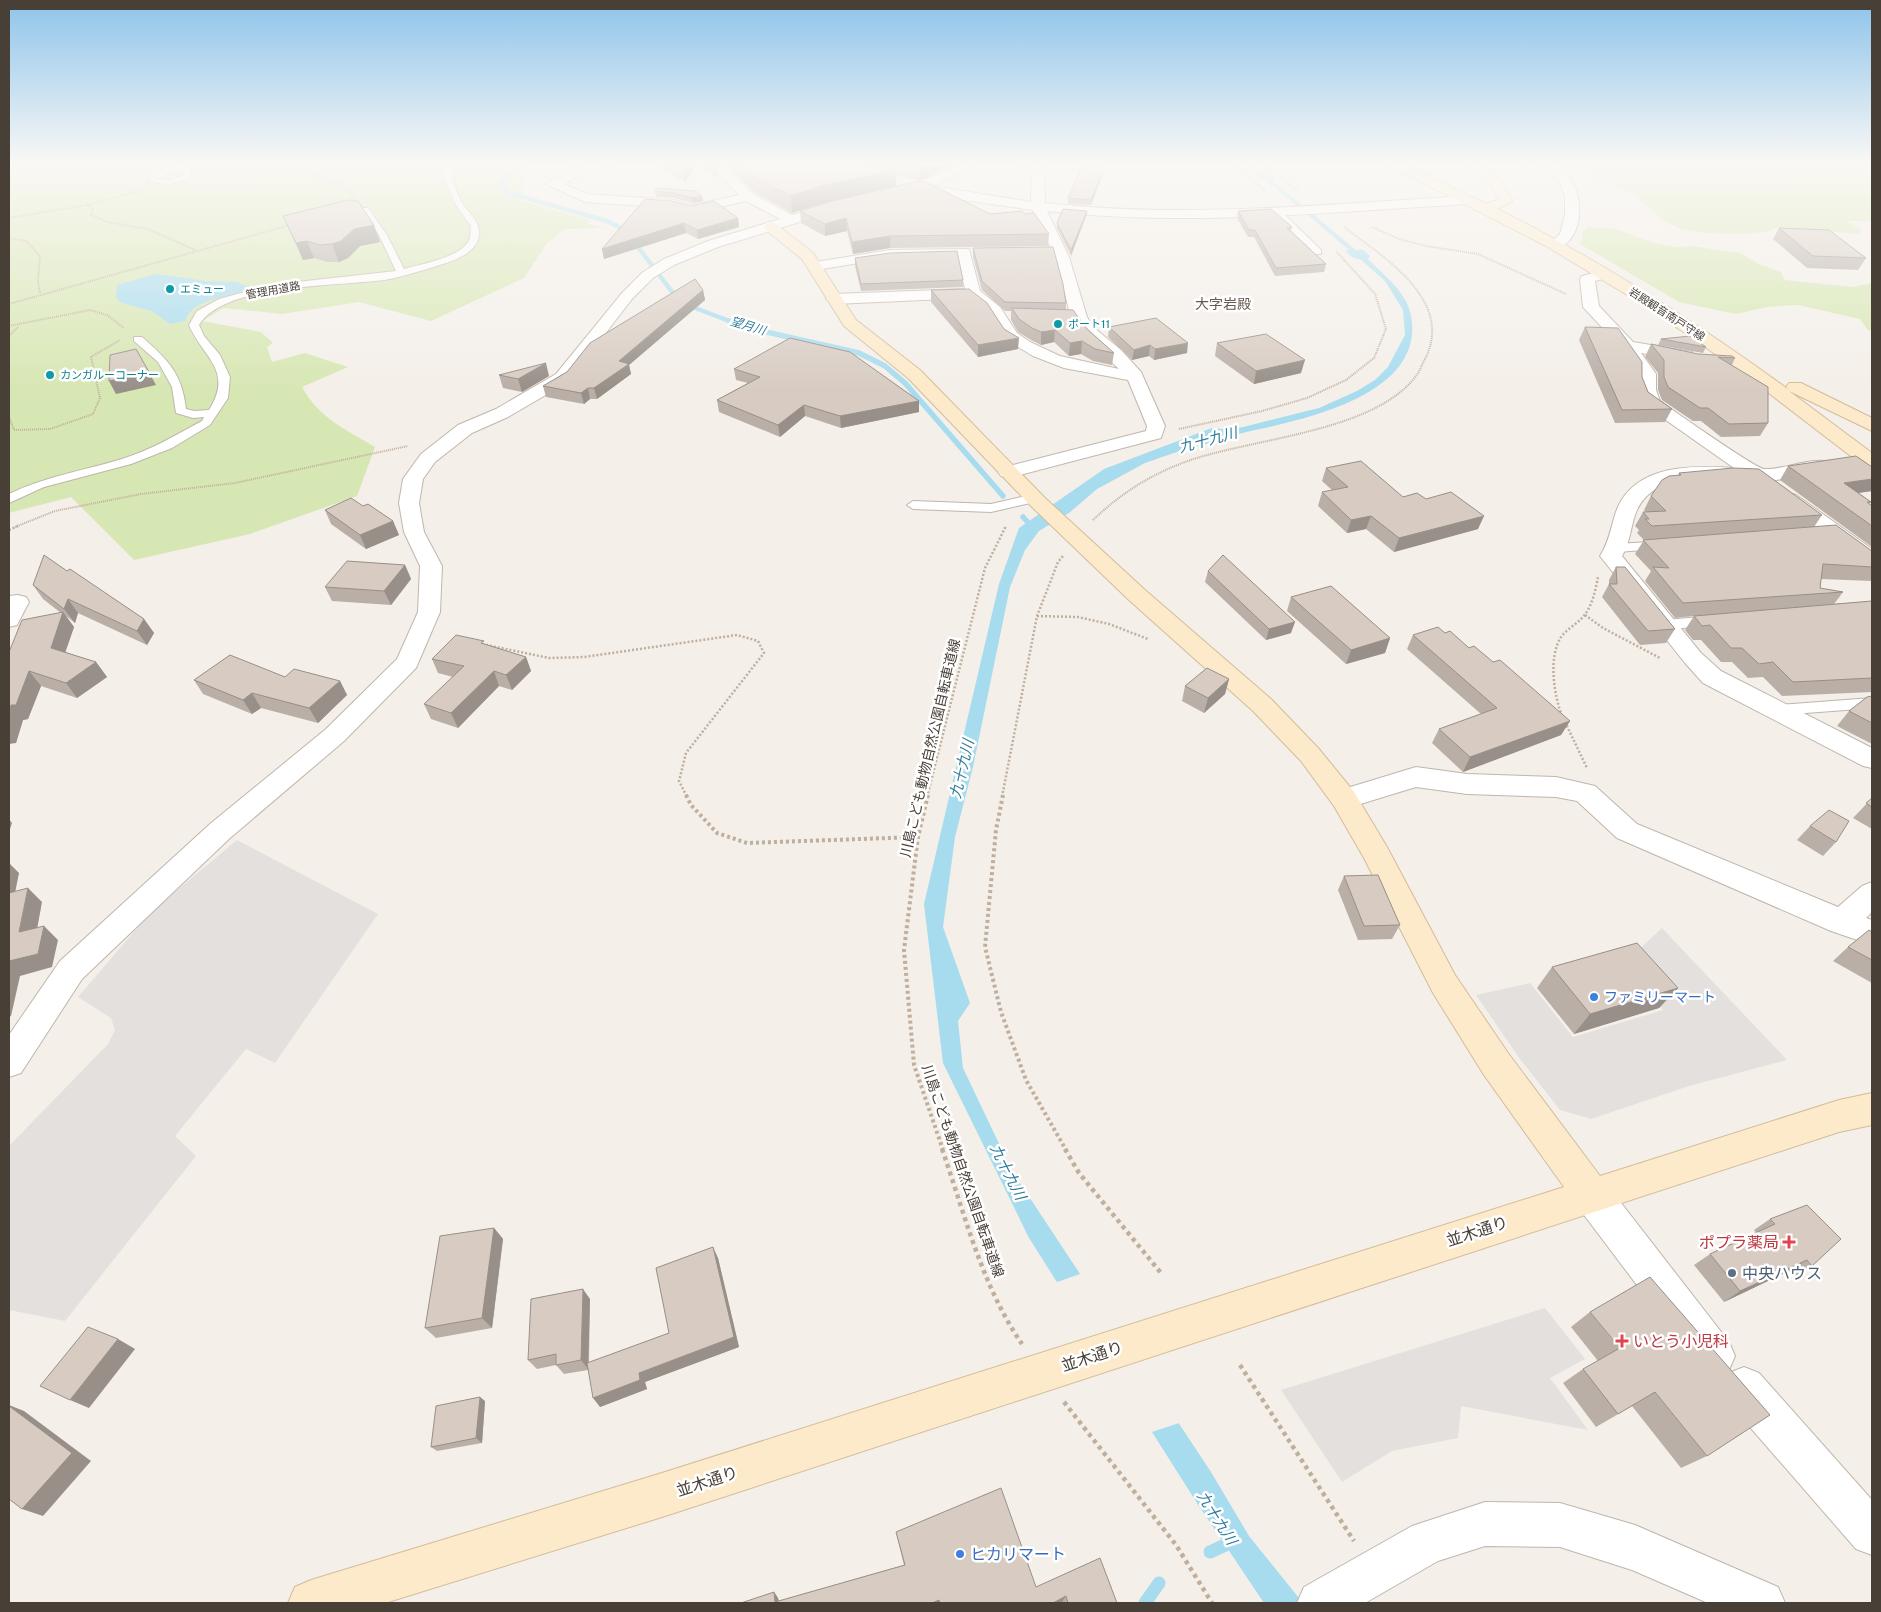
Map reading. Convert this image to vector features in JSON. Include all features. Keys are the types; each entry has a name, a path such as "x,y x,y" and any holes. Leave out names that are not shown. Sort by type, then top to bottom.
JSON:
{"street":[{"path":"9,1062 71,970 220,831 335,736 406,663 429,612 431,566 414,532 409,503 413,479 428,458 465,430 502,414 562,378 581,357 627,296 648,275 669,262 730,239"},
{"path":"789,239 796,244 816,266 850,323 914,374 1036,500 1262,705 1310,755 1344,799 1377,855 1444,984 1496,1064 1591,1194 1717,1358 1872,1532"},
{"path":"1008,472 1154,434 1156,426 1135,376 1115,354 1075,317 1050,239"},
{"name":"岩殿観音南戸守線","path":"1542,239 1604,274 1737,360 1870,460"},
{"path":"1555,246 1563,239"},
{"path":"816,266 898,253 969,252 973,293"},
{"path":"1604,274 1587,278 1591,306 1628,346 1646,374 1647,390 1652,404 1756,475 1872,559"},
{"path":"834,299 973,293 1002,316 1009,334 1035,352 1109,373 1135,376"},
{"path":"1628,346 1707,361 1737,360"},
{"path":"1769,383 1788,384 1872,426"},
{"path":"1870,460 1835,463 1808,470 1756,475 1692,473 1669,475 1654,481 1636,494 1624,515 1614,552 1666,625 1693,658 1712,677 1872,759"},
{"path":"9,603 18,602 9,620"},
{"path":"1344,799 1416,777 1476,784 1556,787 1585,793 1627,831 1872,934"},
{"path":"1842,922 1872,894"},
{"name":"並木通り","path":"311,1603 672,1492 1591,1194 1839,1116 1872,1109"},
{"path":"1320,1603 1428,1542 1485,1524 1560,1525 1635,1548 1762,1603"}],"lane":[{"path":"384,239 401,273"},
{"name":"管理用道路","path":"9,499 40,484 127,461 168,445 206,423 222,398 225,377 215,355 199,337 194,325 201,313 222,302 251,293 288,286 370,279 401,273 447,260 467,249 474,239"},
{"path":"1305,239 1318,252"},
{"path":"138,339 162,360 178,387 180,411 193,415 212,413"},
{"path":"913,505 991,508 1036,500"},
{"path":"1816,534 1835,533"},
{"path":"1614,552 1677,544"},
{"path":"1666,625 1725,620"},
{"path":"1778,710 1872,703"}],"path":[{"path":"16,239 26,241 40,256 38,280 40,294"},
{"path":"170,239 196,250"},
{"path":"9,304 237,239"},
{"path":"1161,1273 1079,1173 1026,1080 1000,1012 985,947 996,830 1037,616 1058,562 1073,535 1111,501 1158,472 1201,456 1326,427 1364,412 1392,397 1415,376 1426,360 1434,333 1431,317 1420,293 1384,259 1359,239"},
{"path":"1400,239 1426,246 1478,254 1591,306"},
{"path":"1174,430 1294,403 1347,380 1379,350 1386,330 1384,309 1379,297 1368,283 1334,250"},
{"path":"9,326 19,326 61,315 102,312 125,328"},
{"path":"9,336 19,326"},
{"path":"9,417 14,430 50,429 93,414 100,398 91,356 124,338"},
{"path":"9,530 55,511 141,494 235,483 410,445"},
{"name":"川島こども動物自然公園自転車道線","path":"1006,1321 990,1288 914,1065 904,950 918,837 985,568 1005,527 1011,520"},
{"path":"1585,793 1589,771 1558,708 1554,673 1560,639 1585,615 1594,596 1599,571 1614,552"},
{"path":"1585,615 1603,628 1680,669 1712,677"},
{"path":"1037,616 1078,617 1109,624 1159,644 1190,640"},
{"path":"476,643 549,658 584,657 737,635 758,641 764,653 686,753 679,781 691,805 716,833 747,843 918,837"},
{"path":"1240,1366 1374,1572"},
{"path":"1080,1423 1176,1546 1212,1603"}],"green space":[{"path":"9,239 552,239 547,243 524,278 431,321 359,302 282,314 224,308 202,321 261,332 273,343 267,347 272,362 305,353 348,367 302,387 316,407 325,415 375,447 357,496 250,534 134,560 71,497 9,513"},
{"path":"1582,239 1643,239 1676,247 1692,246 1740,253 1759,264 1781,272 1784,280 1853,287 1871,283 1872,272 1872,331 1868,330 1860,319 1798,305 1767,307 1736,314 1679,302 1580,244"}],"shaded area":[{"path":"237,840 378,914 275,1063 246,1049 175,1136 196,1156 65,1321 9,1310 9,1146 108,1044 115,1030 111,1018 78,997 151,912"},
{"path":"1662,928 1787,1060 1689,1086 1591,1119 1560,1110 1520,1059 1476,995 1530,983 1573,1037 1663,1010 1623,964"},
{"path":"1545,1308 1585,1359 1550,1378 1588,1430 1461,1406 1458,1438 1392,1451 1342,1482 1281,1390"}],"water":[{"name":"九十九川","path":"1336,239 1343,239 1356,250 1362,249 1370,256 1368,259 1396,287 1410,311 1412,334 1405,357 1390,377 1368,392 1342,405 1314,415 1238,434 1231,440 1194,446 1145,463 1097,489 1069,513 1039,531 1025,550 1010,587 973,767 955,837 943,927 970,1003 958,1021 963,1068 1012,1171 1211,1472 1249,1536 1303,1603 1264,1603 1197,1503 1029,1238 943,1063 924,904 999,584 1019,528 1104,469 1212,428 1231,430 1319,408 1357,391 1375,380 1388,367 1405,335 1403,310 1385,281 1361,260 1352,257 1345,251 1349,250"},
{"path":"156,274 206,281 236,282 250,287 205,302 196,307 185,321 170,324 152,311 122,303 116,298 117,285"}],"pier":[{"path":"1083,1273 1182,1422 1149,1433 1054,1283"}],"building":[{"path":"294,239 343,239 332,244 320,245 307,241 296,243"},
{"path":"610,239 633,239 602,249"},
{"path":"851,239 870,239 852,242"},
{"path":"1065,239 1075,239 1071,250"},
{"path":"1260,239 1299,239 1326,264 1276,268"},
{"path":"1793,239 1841,239 1866,258 1813,256"},
{"path":"1053,247 1066,303 1005,302 982,281 973,248"},
{"path":"957,251 963,280 861,284 855,258 890,253"},
{"path":"695,279 703,290 619,361 629,364 594,388 588,388 581,393 543,386 567,372 590,343"},
{"path":"969,289 987,303 1004,329 1019,338 978,345 931,290"},
{"path":"1012,308 1073,310 1087,329 1114,353 1095,349 1082,341 1070,343 1055,330 1041,332 1019,319"},
{"path":"1156,318 1188,343 1155,349 1150,345 1134,350 1109,327"},
{"path":"1585,327 1618,328 1642,362 1642,377 1648,392 1672,409 1622,410"},
{"path":"1266,334 1305,360 1256,371 1217,343"},
{"path":"1690,336 1706,347 1661,339"},
{"path":"790,338 850,352 919,401 840,416 804,405 778,425 717,400 760,377 734,369"},
{"path":"1651,344 1698,354 1732,356 1735,358 1718,357 1768,387 1768,423 1729,424 1708,408 1700,408 1668,387 1664,377 1664,360"},
{"path":"136,349 149,372 109,381 110,355"},
{"path":"546,363 518,379 499,375"},
{"path":"1856,456 1872,467 1872,479 1844,483 1871,502 1867,502 1872,506 1872,526 1788,466"},
{"path":"1361,461 1403,497 1417,493 1426,499 1451,492 1484,516 1399,538 1371,516 1351,520 1322,492 1348,487 1326,468"},
{"path":"1733,468 1759,469 1822,515 1652,526 1645,519 1649,519 1643,512 1666,511 1651,496 1662,480 1669,476 1681,475 1679,473"},
{"path":"351,498 363,506 368,504 393,521 360,535 325,510"},
{"path":"1836,525 1872,551 1872,567 1823,564 1820,588 1843,592 1683,603 1653,567 1669,568 1643,540"},
{"path":"44,555 67,571 70,569 144,619 137,631 68,599 64,609 33,585"},
{"path":"1223,555 1295,622 1269,629 1208,571"},
{"path":"347,561 405,565 384,591 325,587"},
{"path":"1616,567 1625,567 1675,629 1648,631 1609,584 1617,584"},
{"path":"1331,586 1390,638 1351,650 1291,597"},
{"path":"1872,601 1872,678 1793,682 1773,662 1759,664 1742,648 1731,648 1710,625 1702,626 1694,616"},
{"path":"63,612 51,648 96,662 66,683 29,671 16,705 11,705 9,712 9,652 22,620"},
{"path":"1438,627 1445,633 1450,631 1469,648 1474,646 1493,662 1500,660 1570,721 1470,757 1439,729 1497,708 1413,635"},
{"path":"456,635 484,641 481,643 526,657 506,675 494,671 451,713 424,704 464,666 432,659"},
{"path":"230,655 285,677 294,669 340,681 309,708 252,693 243,700 194,680"},
{"path":"1207,668 1229,679 1208,698 1185,686"},
{"path":"1872,696 1872,723 1849,711 1867,697"},
{"path":"1872,798 1872,807 1866,803"},
{"path":"1829,810 1849,821 1836,842 1810,826"},
{"path":"1378,875 1400,925 1364,926 1344,876"},
{"path":"28,888 19,932 44,926 38,954 9,961 9,893"},
{"path":"1869,930 1872,932 1872,960 1848,947"},
{"path":"1637,943 1678,988 1590,1014 1552,967"},
{"path":"1807,1205 1841,1239 1812,1266 1807,1260 1740,1291 1710,1254 1775,1224 1770,1219"},
{"path":"494,1228 482,1318 425,1328 440,1236"},
{"path":"713,1247 734,1337 639,1373 640,1380 593,1398 587,1363 669,1333 656,1268"},
{"path":"1650,1277 1770,1415 1707,1456 1655,1392 1618,1414 1583,1369 1620,1348 1590,1312"},
{"path":"583,1289 581,1360 556,1365 556,1354 528,1360 531,1299"},
{"path":"88,1327 118,1339 70,1400 40,1386"},
{"path":"480,1397 476,1438 431,1447 436,1406"},
{"path":"9,1406 72,1453 22,1509 9,1499"},
{"path":"1001,1488 1036,1587 1100,1558 1117,1603 1068,1603 1066,1596 1053,1603 940,1603 939,1600 932,1603 741,1603 774,1592 775,1602 905,1565 896,1532"}],"waterway":[{"name":"望月川","path":"632,239 673,293 690,306 732,322"},
{"name":"望月川","path":"729,321 749,328 859,353 885,366 905,383 1003,496"},
{"name":"望月川","path":"1023,517 1032,527"},
{"name":"九十九川","path":"1210,1552 1232,1542"},
{"path":"1145,1603 1159,1583"}],"place":[{"name":"エミュー","path":"170,289"},
{"name":"ポート11","path":"1058,324"},
{"name":"カンガルーコーナー","path":"50,375"},
{"name":"ファミリーマート","path":"1594,997"},
{"name":"ポプラ薬局","path":"1789,1242"},
{"name":"中央ハウス","path":"1732,1273"},
{"name":"いとう小児科","path":"1622,1341"},
{"name":"ヒカリマート","path":"960,1554"}],"district":[{"name":"大字岩殿","path":"1223,304"}]}
